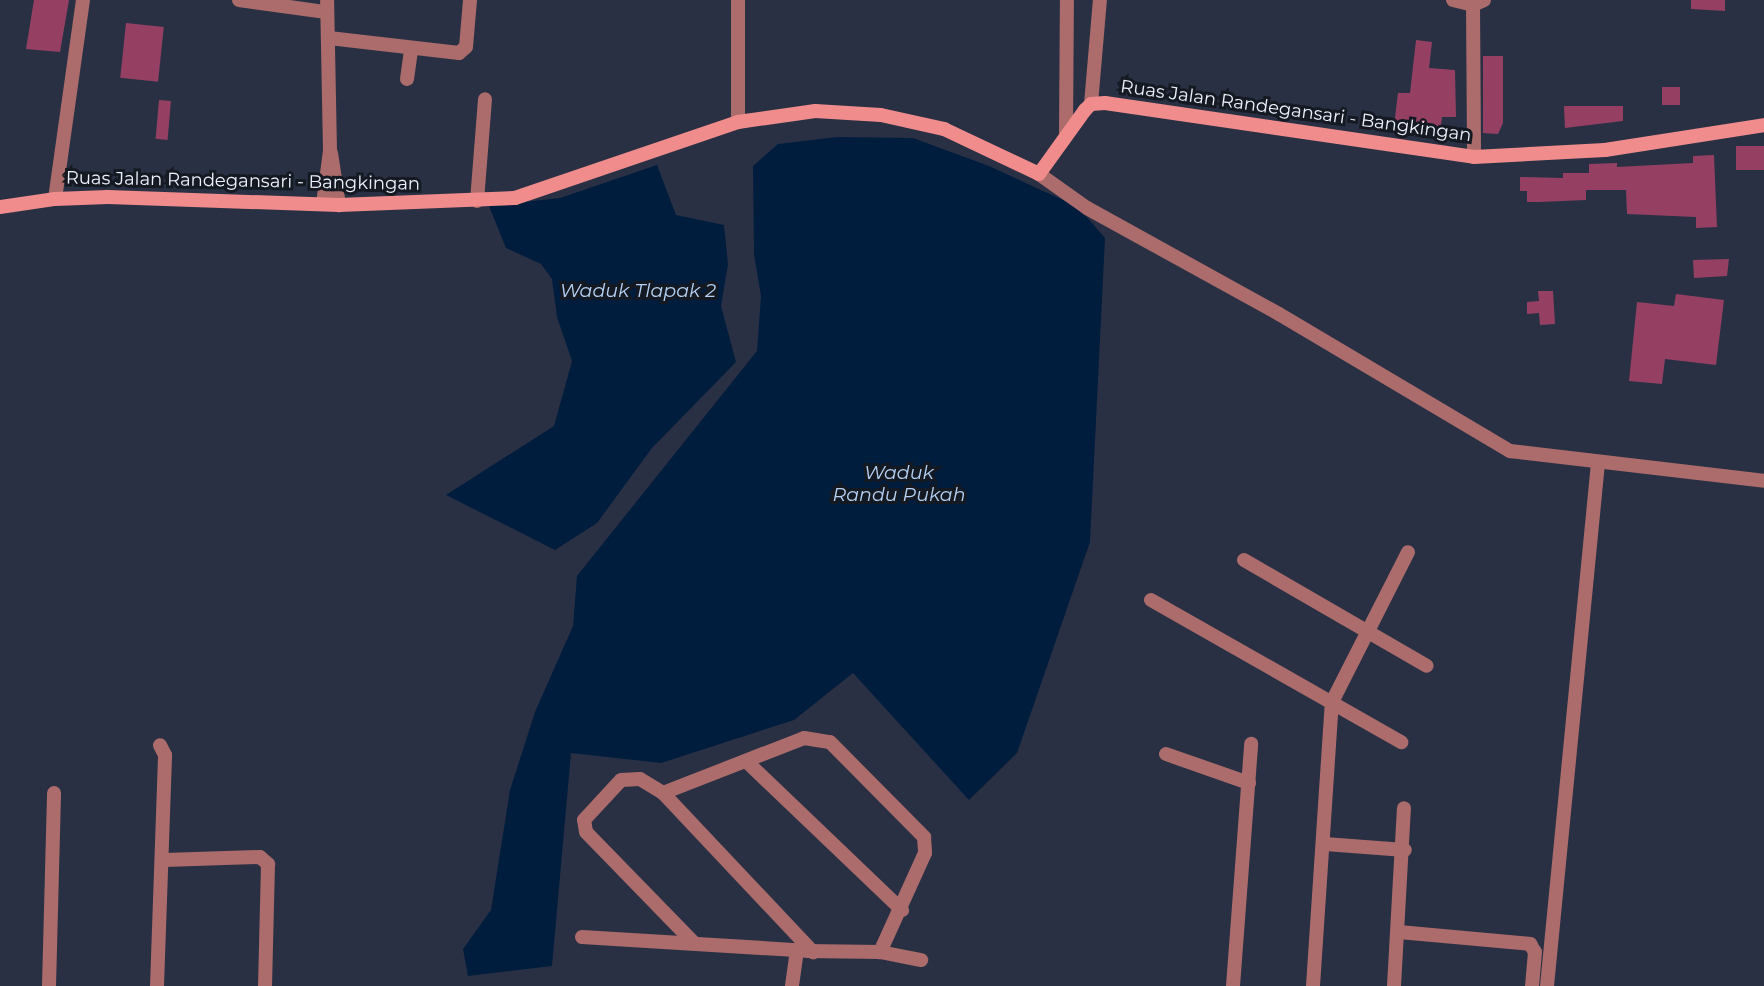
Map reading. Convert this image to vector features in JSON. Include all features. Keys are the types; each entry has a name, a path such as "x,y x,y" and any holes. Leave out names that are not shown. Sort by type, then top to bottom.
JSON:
{"main road":[{"name":"Ruas Jalan Randegansari - Bangkingan","path":"1091,104 1474,157 1592,151 1764,125"},
{"path":"1039,174 1066,132 1091,104"},
{"name":"Ruas Jalan Randegansari - Bangkingan","path":"0,207 55,199 339,205 477,201 540,192 613,162 738,122 815,111 881,115 944,129 1039,174"}],"street":[{"path":"55,199 83,0"},
{"path":"239,0 326,6 329,38 330,151 323,204"},
{"path":"329,38 411,49 464,50 470,0"},
{"path":"738,0 738,122"},
{"path":"1066,132 1067,0"},
{"path":"1091,104 1100,0"},
{"path":"1453,0 1479,2 1474,157"},
{"path":"407,79 411,49"},
{"path":"477,201 485,99"},
{"path":"330,151 339,205"},
{"path":"1039,174 1087,208 1279,314 1486,441 1536,458 1764,481"},
{"path":"1547,986 1598,463"},
{"path":"1312,986 1325,844 1332,702 1364,633 1408,552"},
{"path":"1244,560 1364,633 1427,666"},
{"path":"1151,600 1401,741"},
{"path":"663,793 804,738 830,742 924,837 925,853 902,910 880,952"},
{"path":"1233,986 1251,744"},
{"path":"157,986 164,860 165,755 160,745"},
{"path":"1166,754 1249,783"},
{"path":"746,761 902,910"},
{"path":"693,942 585,826 584,820 621,780 640,779 663,793 813,952"},
{"path":"49,986 54,793"},
{"path":"1394,986 1405,850 1404,808"},
{"path":"1325,844 1405,850"},
{"path":"164,860 260,857 268,864 264,986"},
{"path":"1399,932 1530,944 1535,952 1532,986"},
{"path":"582,937 693,942 813,952 880,952 920,960"},
{"path":"792,986 797,950"}],"water":[{"name":"Waduk Randu Pukah","path":"837,137 913,138 989,166 1078,207 1105,238 1090,542 1017,753 969,800 853,673 794,720 661,763 571,753 552,966 468,976 463,949 491,910 510,790 535,712 573,626 577,576 757,351 761,296 754,254 753,166 778,144"},
{"name":"Waduk Tlapak 2","path":"657,165 676,215 724,225 728,264 721,306 736,362 652,448 597,523 555,550 446,495 554,426 572,361 557,317 552,279 541,264 506,248 489,206 560,198"}],"building":[{"path":"34,0 69,0 60,52 26,49"},
{"path":"1691,0 1725,0 1725,11 1691,9"},
{"path":"126,23 164,27 158,82 120,78"},
{"path":"1416,40 1432,42 1429,68 1455,70 1456,117 1442,117 1441,126 1423,126 1422,136 1393,134 1398,93 1410,93"},
{"path":"1483,56 1503,56 1503,123 1498,134 1483,133"},
{"path":"1662,87 1680,87 1680,105 1662,105"},
{"path":"159,100 171,101 168,140 156,139"},
{"path":"1564,106 1623,106 1623,121 1565,128"},
{"path":"1736,146 1764,146 1764,170 1736,170"},
{"path":"1714,155 1717,227 1696,228 1696,217 1627,214 1626,190 1586,190 1586,200 1539,202 1527,202 1527,191 1520,191 1520,177 1563,178 1563,173 1589,173 1589,164 1617,163 1617,167 1693,163 1693,156"},
{"path":"1729,259 1727,276 1694,278 1693,260"},
{"path":"1538,291 1553,291 1555,324 1540,325 1539,313 1527,314 1527,302 1539,301"},
{"path":"1676,294 1724,300 1716,365 1665,359 1662,384 1629,381 1637,302 1674,306"}]}
